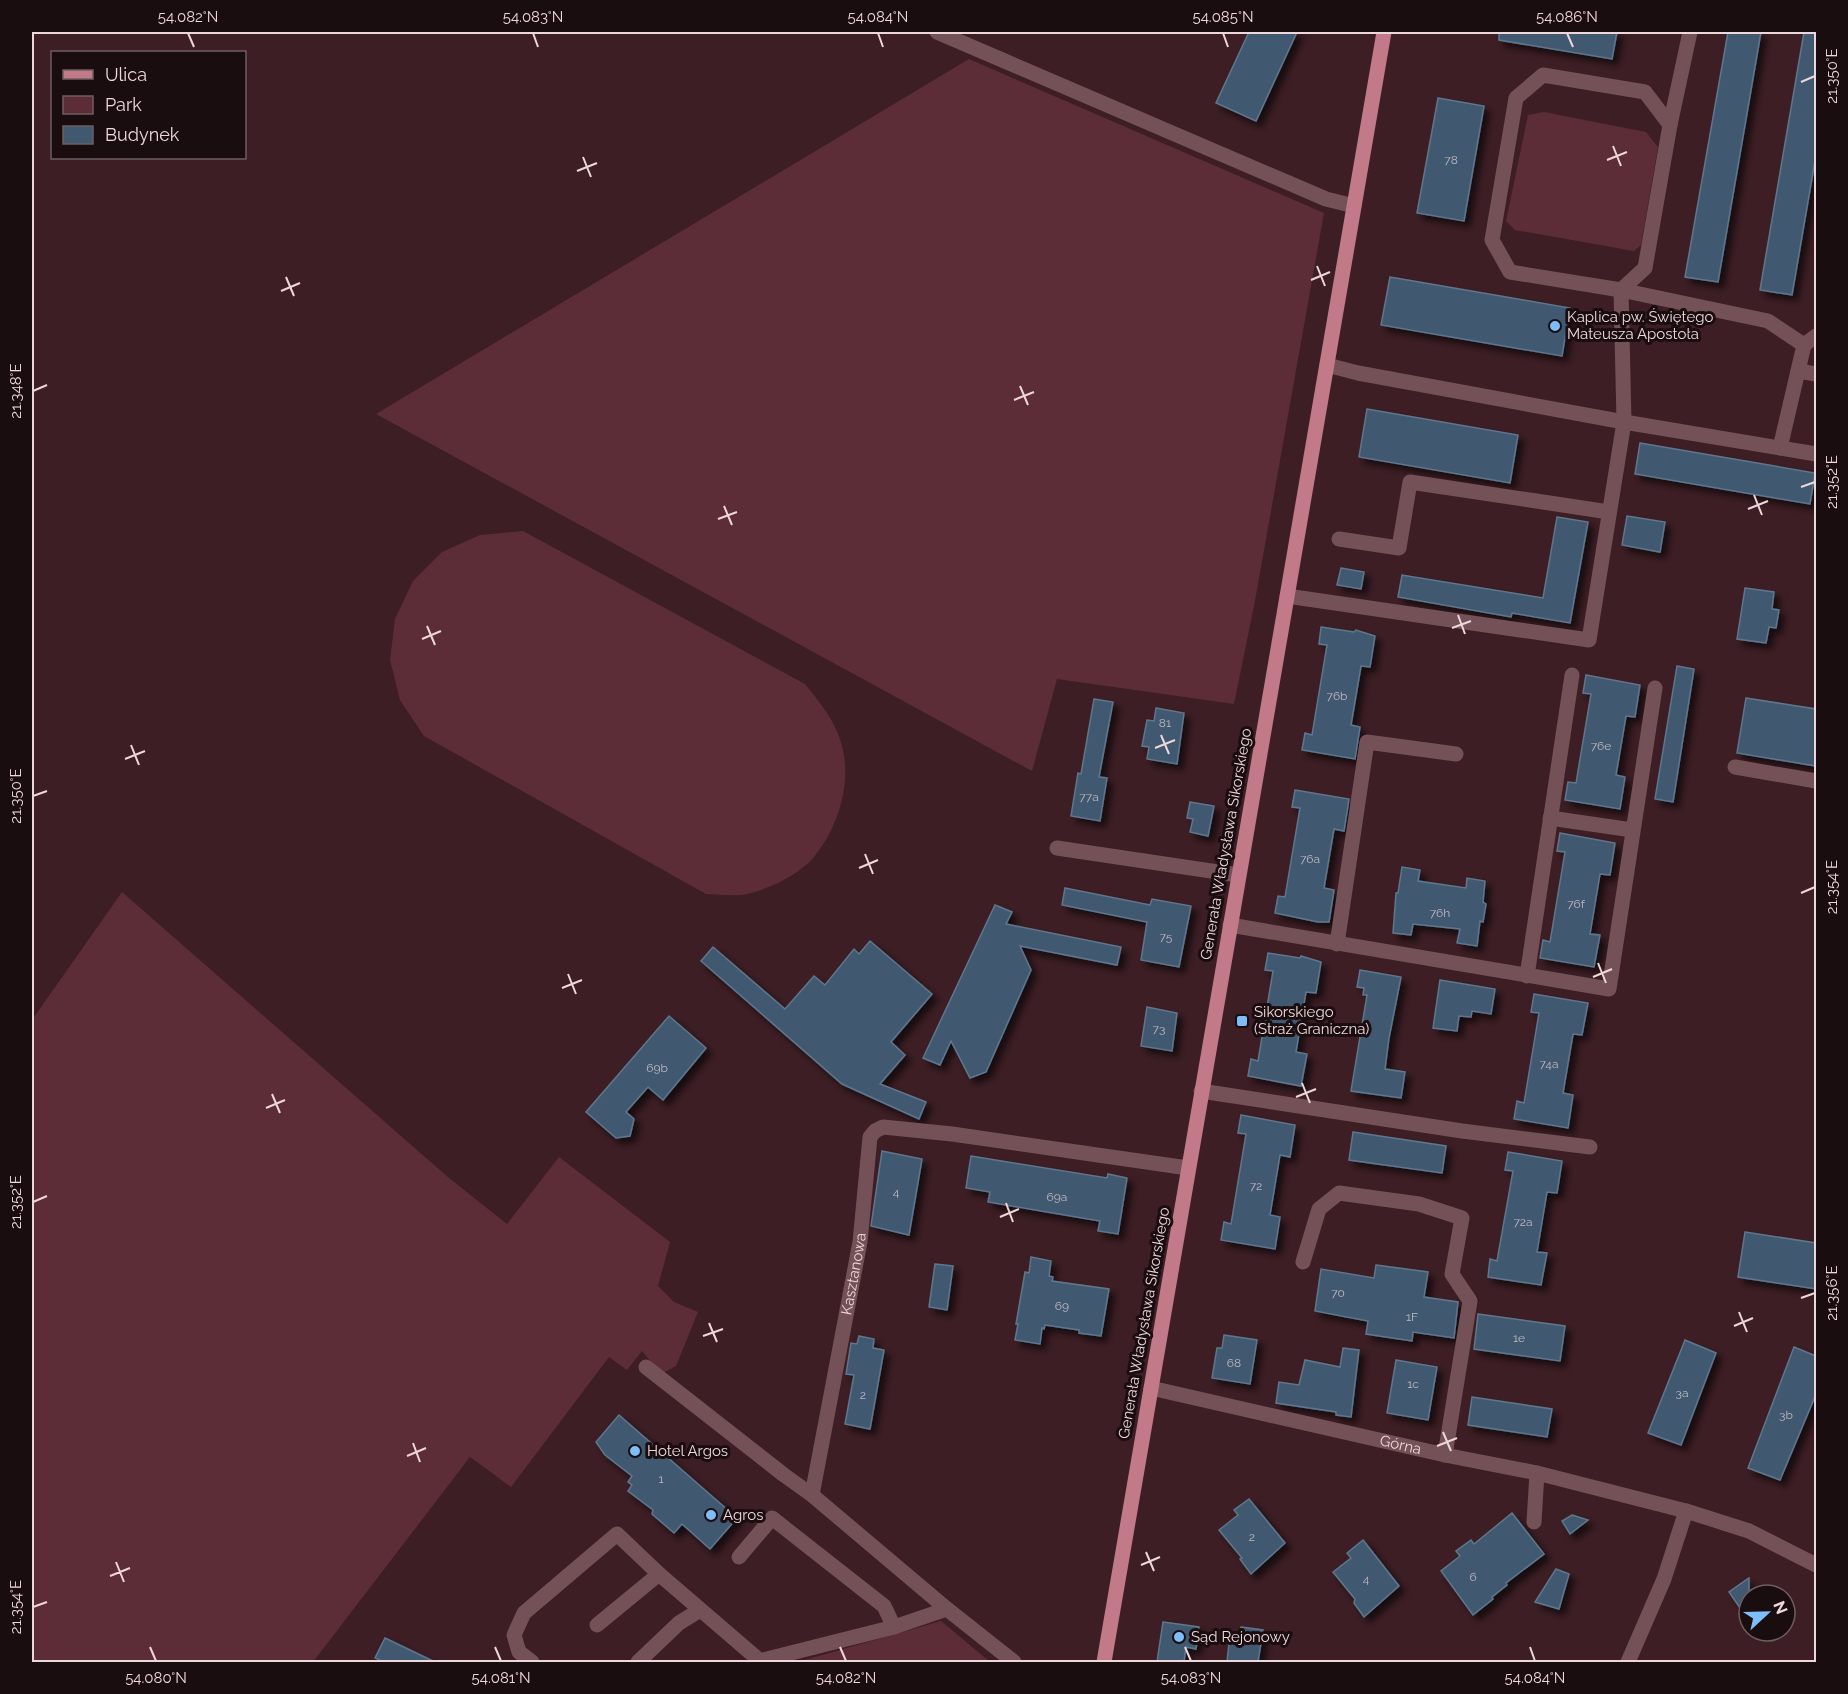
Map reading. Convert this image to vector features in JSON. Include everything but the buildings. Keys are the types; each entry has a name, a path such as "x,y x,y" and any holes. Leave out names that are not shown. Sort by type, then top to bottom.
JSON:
{"main road":[{"name":"Generała Władysława Sikorskiego","path":"1104,1662 1384,32"}],"street":[{"path":"937,32 1326,199 1354,206"},
{"path":"1287,596 1588,640 1624,422 1621,290 1645,268 1670,125 1690,32"},
{"path":"1670,125 1645,92 1543,75 1516,98 1492,240 1510,272 1621,290 1768,321 1810,340 1798,371 1780,448"},
{"path":"1327,365 1358,373 1624,422 1816,454"},
{"path":"1798,371 1816,374"},
{"path":"1340,539 1399,548 1410,482 1609,512"},
{"path":"1527,976 1572,675"},
{"path":"1230,925 1610,989 1655,688"},
{"path":"1336,944 1367,742 1456,754"},
{"path":"1735,767 1816,781"},
{"path":"1550,818 1632,830"},
{"path":"1057,848 1238,875"},
{"path":"1201,1091 1462,1131 1590,1147"},
{"name":"Kasztanowa","path":"812,1495 860,1242 870,1137 875,1131 883,1128 952,1134 1188,1168"},
{"path":"1303,1262 1319,1209 1340,1193 1419,1204 1462,1218 1452,1274 1470,1301 1445,1455"},
{"path":"646,1367 812,1495 947,1609 1014,1662"},
{"name":"Górna","path":"1151,1388 1445,1455 1537,1473 1686,1511 1749,1531 1816,1565"},
{"path":"1534,1522 1537,1473"},
{"path":"1628,1662 1664,1579 1686,1511"},
{"path":"739,1557 772,1518 884,1606 894,1627"},
{"path":"532,1662 519,1652 514,1635 524,1613 617,1534 757,1661 894,1627 947,1609"},
{"path":"597,1625 659,1574"},
{"path":"638,1662 679,1623 700,1610"}],"green space":[{"path":"969,59 1324,213 1255,601 1234,704 1057,679 1032,771 376,414"},
{"path":"1544,112 1646,132 1658,147 1641,245 1634,251 1515,230 1506,221 1528,115"},
{"path":"523,531 805,684 833,723 841,741 845,764 843,793 835,821 822,846 808,864 774,885 756,892 737,895 706,894 424,736 400,700 390,660 395,619 413,581 442,552 480,535"},
{"path":"122,892 449,1178 507,1224 559,1157 670,1242 658,1286 674,1302 698,1312 676,1366 661,1374 642,1351 627,1370 609,1357 511,1487 470,1457 313,1662 32,1662 32,1020"},
{"path":"941,1621 990,1662 798,1662"}],"place":[{"name":"Kaplica pw. Świętego Mateusza Apostoła","path":"1555,326"},
{"name":"Sikorskiego (Straż Graniczna)","path":"1242,1021"},
{"name":"Hotel Argos","path":"635,1451"},
{"name":"Agros","path":"711,1515"},
{"name":"Sąd Rejonowy","path":"1179,1637"}]}
